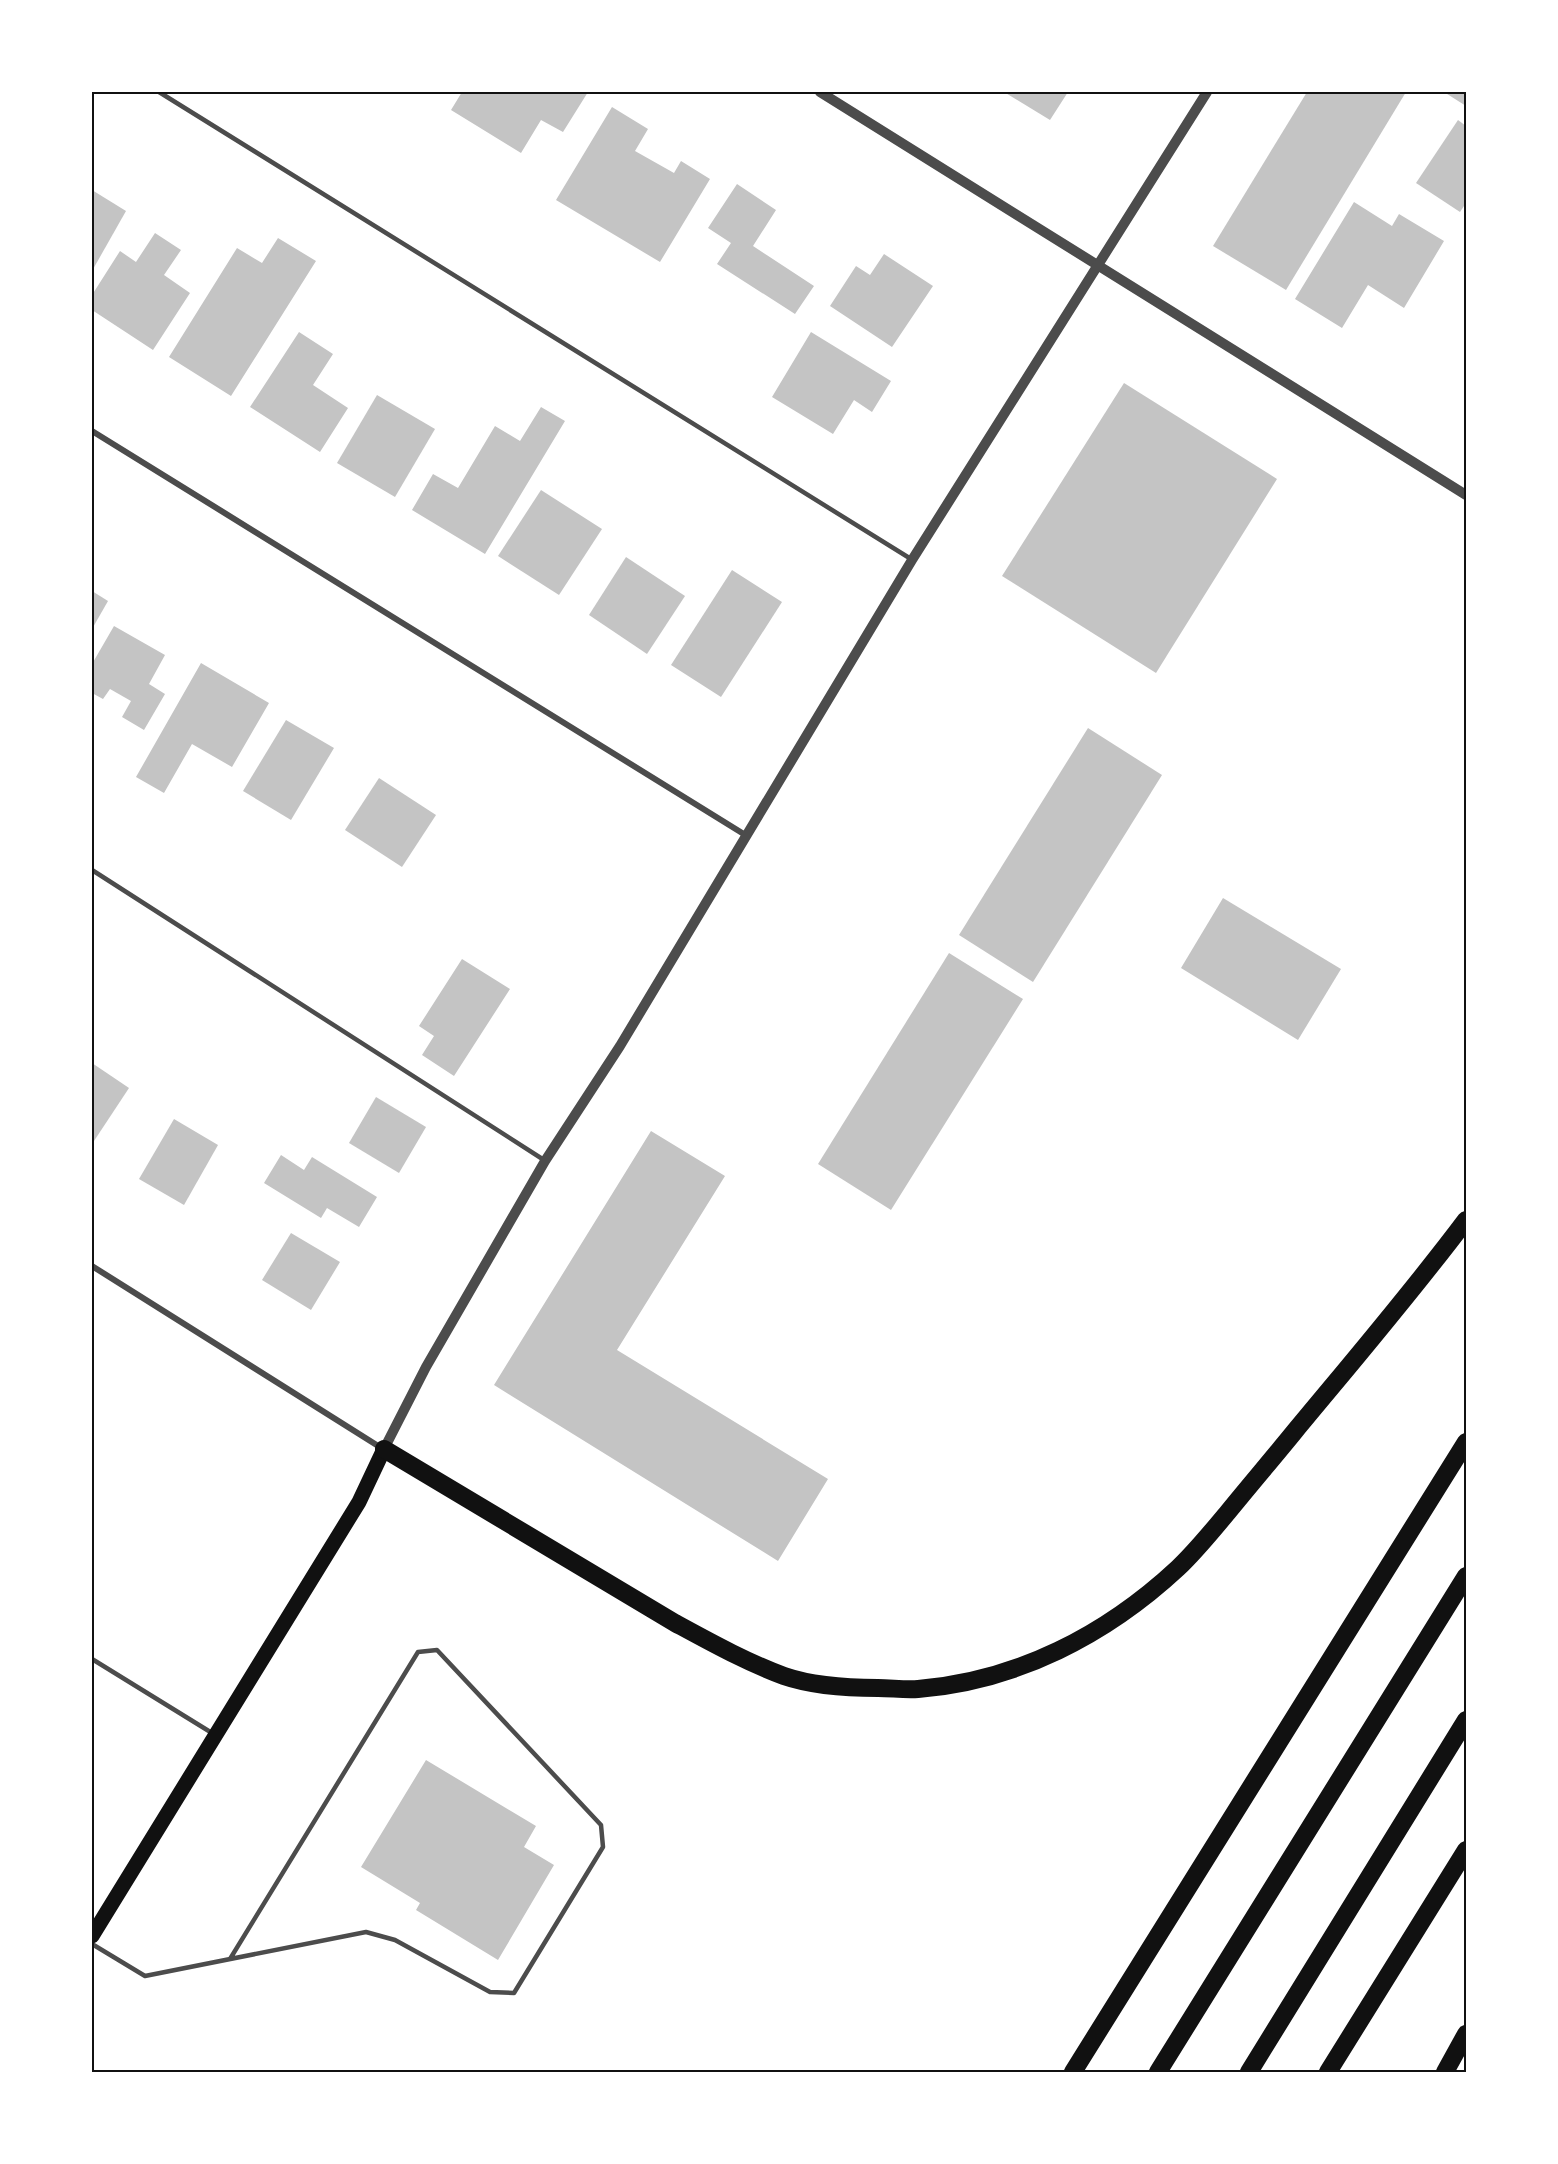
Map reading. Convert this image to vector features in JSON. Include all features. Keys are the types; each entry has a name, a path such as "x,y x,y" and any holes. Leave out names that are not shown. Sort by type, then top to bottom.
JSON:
{"highway":[{"path":"384,1449 675,1623 719,1647 784,1676 819,1684 854,1688 918,1689 994,1675 1031,1664 1066,1648 1108,1624 1148,1595 1180,1566 1209,1535 1467,1220"},
{"path":"1073,2073 1467,1442"},
{"path":"1158,2073 1467,1576"},
{"path":"1249,2073 1467,1720"},
{"path":"1328,2073 1467,1850"},
{"path":"1445,2073 1467,2034"}],"main road":[{"path":"92,1936 358,1502 384,1449"}],"street":[{"path":"820,92 1467,495"},
{"path":"92,1266 384,1449 426,1367 545,1161 620,1046 912,560 1207,92"},
{"path":"92,431 747,836"}],"lane":[{"path":"159,92 912,560"},
{"path":"92,870 545,1161"},
{"path":"92,1944 145,1976 366,1932 395,1940 490,1992 514,1993 603,1847 601,1825 437,1650 418,1652 230,1959"},
{"path":"92,1659 216,1736"}],"building":[{"path":"462,92 588,92 563,132 541,120 521,153 451,110"},
{"path":"1004,92 1068,92 1050,120"},
{"path":"1307,92 1406,92 1286,290 1213,246"},
{"path":"1444,92 1466,92 1466,106"},
{"path":"612,107 648,129 635,151 674,173 681,161 710,179 660,262 556,200"},
{"path":"1458,120 1466,126 1466,203 1460,212 1416,183"},
{"path":"737,184 776,210 753,246 814,286 795,314 717,264 731,243 708,228"},
{"path":"92,190 126,211 92,271"},
{"path":"1354,202 1392,226 1399,214 1444,241 1404,308 1368,285 1342,328 1295,299"},
{"path":"155,233 181,250 164,275 190,293 153,350 92,310 92,295 120,251 136,262"},
{"path":"278,238 316,261 231,396 169,357 237,248 262,263"},
{"path":"884,254 933,286 892,347 830,306 856,266 870,275"},
{"path":"299,332 333,354 313,385 348,408 320,452 250,407"},
{"path":"811,332 891,381 872,412 854,400 833,434 772,397"},
{"path":"1124,383 1277,479 1156,673 1002,576"},
{"path":"377,395 435,429 395,497 337,463"},
{"path":"541,407 565,421 485,554 412,510 433,474 458,488 495,426 520,441"},
{"path":"541,490 602,529 559,595 498,556"},
{"path":"626,557 685,596 647,654 589,615"},
{"path":"732,570 782,602 721,697 671,665"},
{"path":"92,591 108,601 92,629"},
{"path":"114,626 165,655 149,684 165,694 144,730 122,717 131,701 110,689 103,699 92,693 92,664"},
{"path":"201,663 269,703 232,767 192,744 164,793 136,777"},
{"path":"286,720 334,748 291,820 243,791"},
{"path":"1088,728 1162,775 1033,982 959,935"},
{"path":"379,778 436,815 402,867 345,830"},
{"path":"1223,898 1341,969 1298,1040 1181,968"},
{"path":"949,953 1023,999 891,1210 818,1164"},
{"path":"462,959 510,989 454,1076 422,1055 434,1036 419,1026"},
{"path":"92,1063 129,1088 92,1144"},
{"path":"376,1097 426,1127 399,1173 349,1143"},
{"path":"174,1119 218,1145 184,1205 139,1179"},
{"path":"651,1131 725,1176 617,1350 828,1479 778,1561 494,1385"},
{"path":"281,1155 304,1170 312,1157 377,1197 359,1227 327,1208 321,1218 264,1183"},
{"path":"291,1233 340,1262 311,1310 262,1280"},
{"path":"426,1760 536,1826 524,1847 554,1865 498,1960 416,1910 420,1903 361,1867"}]}
